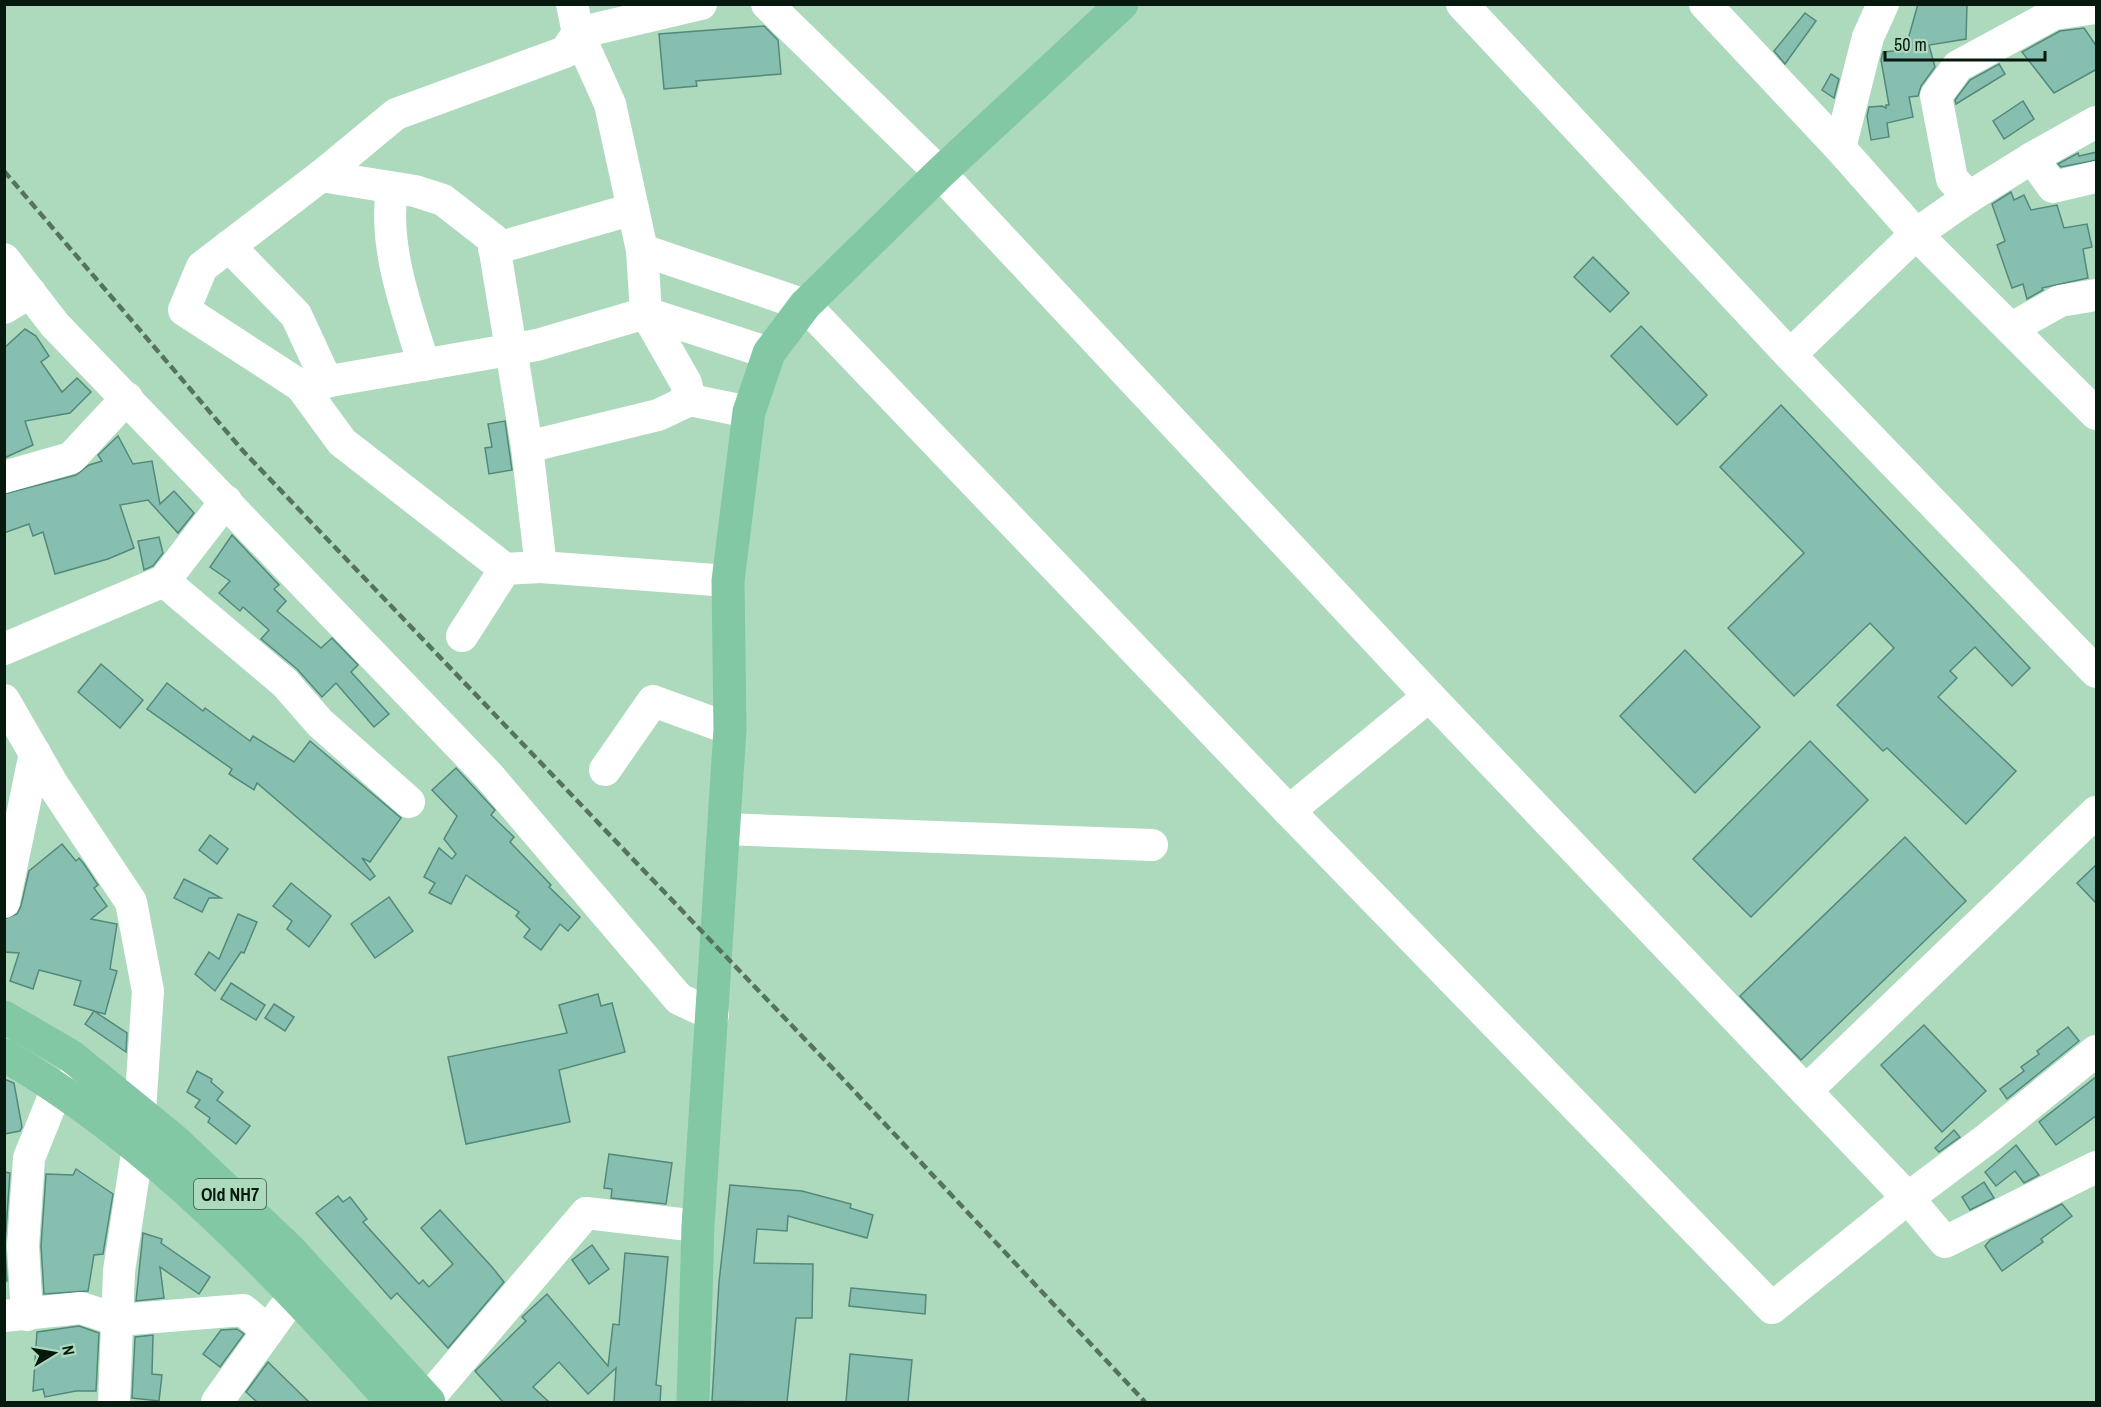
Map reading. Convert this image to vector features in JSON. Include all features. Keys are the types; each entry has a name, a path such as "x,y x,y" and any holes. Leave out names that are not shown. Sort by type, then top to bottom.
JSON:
{"main road":[{"path":"693,1402 698,1226 730,729 728,581 748,412 769,353 805,305 940,173 1122,4"},
{"name":"Old NH7","path":"4,1017 71,1056 140,1111 290,1250 428,1401"},
{"name":"old NH7","path":"4,1055 58,1086 138,1147 193,1196 295,1298 381,1398"}],"street":[{"path":"575,19 701,4"},
{"path":"767,4 940,173 1429,696 1908,1198 1945,1242 2097,1167"},
{"path":"1462,4 1790,355 2097,672"},
{"path":"1705,4 1840,148 1916,234 2097,414"},
{"path":"1840,148 1868,37 1883,4"},
{"path":"1969,197 1952,179 1936,96 1958,66 2054,14 2097,8"},
{"path":"575,19 565,52 396,114 321,176 202,267 184,310 314,384 537,345 646,312 769,353"},
{"path":"575,19 610,104 642,250 646,312 686,383 690,400"},
{"path":"1790,355 1916,234 1969,197 2032,158 2097,122"},
{"path":"2032,158 2053,187 2097,177"},
{"path":"321,176 415,191 443,200 493,239 527,447 541,567"},
{"path":"392,188 389,208 398,280 424,365"},
{"path":"494,249 633,209"},
{"path":"229,246 296,315 314,384 342,442 505,569 541,567 728,581"},
{"path":"642,250 805,305 1289,811 1772,1308 1908,1198 2097,1051"},
{"path":"4,259 17,300 56,325 489,776 679,999 713,1015"},
{"path":"2012,328 2060,301 2097,295"},
{"path":"4,477 71,458 127,399"},
{"path":"527,447 658,415 690,400 748,412"},
{"path":"4,649 164,581 226,501"},
{"path":"462,636 505,569"},
{"path":"164,581 285,682 320,723 410,802"},
{"path":"1289,811 1429,696"},
{"path":"4,700 35,753 131,902 148,991 140,1111"},
{"path":"605,770 653,701 730,729"},
{"path":"4,902 35,753"},
{"path":"1806,1091 2097,812"},
{"path":"725,829 1152,844"},
{"path":"58,1086 29,1158 16,1315 81,1308 118,1320 243,1310 268,1331"},
{"path":"114,1402 119,1271 138,1147"},
{"path":"428,1401 586,1213 698,1226"},
{"path":"217,1402 268,1331 295,1298"}],"building":[{"path":"1918,4 1967,4 1966,39 1929,45 1935,67 1921,86 1918,96 1909,97 1913,117 1887,123 1889,137 1871,140 1867,116 1869,107 1886,108 1886,105 1889,105 1881,60 1883,52 1905,50"},
{"path":"1805,13 1816,21 1785,64 1774,51"},
{"path":"764,26 778,40 781,74 696,81 697,86 664,89 659,34"},
{"path":"2084,28 2097,47 2097,69 2054,93 2022,52 2060,31"},
{"path":"1999,64 2005,74 1956,104 1955,100 1970,80"},
{"path":"1831,74 1839,79 1834,98 1822,90"},
{"path":"2023,101 2034,119 2004,139 1993,121"},
{"path":"2097,152 2097,160 2061,167 2058,164 2078,153 2079,156"},
{"path":"2011,192 2014,200 2024,195 2031,210 2057,205 2064,228 2087,224 2092,247 2083,249 2088,278 2042,288 2043,290 2027,299 2023,284 2012,288 1997,245 2005,241 1992,204"},
{"path":"1593,257 1629,293 1610,312 1574,277"},
{"path":"1641,326 1707,395 1677,425 1611,356"},
{"path":"25,329 36,336 49,356 41,362 62,392 77,378 91,392 70,413 25,421 33,445 4,458 4,348"},
{"path":"1781,405 2030,668 2012,686 1975,647 1950,671 1957,678 1938,697 2016,771 1966,824 1887,748 1883,751 1837,705 1894,648 1870,623 1794,696 1728,628 1804,553 1720,467"},
{"path":"505,421 512,470 489,474 485,448 492,447 488,424"},
{"path":"118,436 133,464 152,461 160,504 174,491 194,513 178,533 148,500 120,505 134,548 108,559 55,574 43,532 33,536 29,524 4,533 4,494 76,475 89,465 102,461 98,455"},
{"path":"232,535 279,585 274,589 286,601 277,611 321,648 332,638 358,665 351,672 389,714 374,727 336,683 322,697 297,669 261,639 269,630 243,607 240,611 219,593 230,581 210,567"},
{"path":"159,537 163,553 153,566 144,570 138,541"},
{"path":"1685,650 1760,727 1695,793 1620,716"},
{"path":"101,664 143,700 120,728 78,692"},
{"path":"167,683 203,711 205,708 250,741 253,736 294,762 310,741 401,818 370,862 362,858 375,876 370,880 257,783 254,790 229,774 232,769 147,709"},
{"path":"1810,741 1868,800 1751,917 1693,859"},
{"path":"456,768 495,810 491,815 514,837 510,842 551,885 549,887 580,917 568,931 560,924 541,950 524,937 530,929 516,916 519,912 466,875 451,904 429,893 435,883 424,877 439,848 452,859 456,854 444,839 457,816 432,790"},
{"path":"210,835 228,849 217,864 199,850"},
{"path":"1905,837 1966,901 1801,1060 1740,996"},
{"path":"62,844 76,861 79,858 84,864 98,885 94,888 107,906 91,919 117,924 110,969 117,971 105,1014 74,1005 81,981 39,970 33,989 10,981 19,953 4,952 4,919 17,914 29,871"},
{"path":"2097,864 2097,904 2077,883"},
{"path":"184,879 221,898 209,898 202,912 174,898"},
{"path":"291,883 331,916 309,947 287,929 292,921 273,906"},
{"path":"389,897 413,931 375,958 351,924"},
{"path":"238,914 257,922 244,953 241,952 215,991 195,974 209,952 219,959"},
{"path":"231,983 265,1005 256,1020 221,999"},
{"path":"598,994 601,1006 612,1003 625,1052 559,1070 570,1122 466,1144 448,1057 567,1033 559,1005"},
{"path":"274,1004 294,1017 285,1031 265,1018"},
{"path":"94,1011 127,1033 126,1052 85,1024"},
{"path":"1924,1025 1986,1091 1942,1132 1881,1065"},
{"path":"2068,1027 2079,1041 2007,1099 2000,1089 2024,1071 2021,1067 2039,1054 2037,1051"},
{"path":"197,1071 212,1079 211,1082 223,1092 217,1100 250,1126 236,1144 208,1122 210,1118 195,1107 200,1100 187,1092"},
{"path":"2097,1076 2097,1115 2056,1145 2039,1122"},
{"path":"4,1079 14,1083 22,1127 20,1131 4,1134"},
{"path":"1954,1130 1960,1137 1939,1152 1935,1148"},
{"path":"2016,1145 2039,1175 2024,1183 2015,1171 1996,1186 1985,1172"},
{"path":"609,1154 672,1163 666,1204 611,1198 612,1189 604,1188"},
{"path":"76,1169 113,1194 103,1254 94,1255 88,1291 44,1294 41,1246 46,1174 73,1175"},
{"path":"4,1172 10,1173 5,1245 7,1281 4,1281"},
{"path":"1984,1182 1994,1198 1970,1210 1962,1197"},
{"path":"730,1185 802,1191 851,1204 850,1208 873,1215 867,1238 788,1216 787,1231 757,1229 754,1263 813,1264 812,1318 796,1318 787,1402 712,1401 719,1282"},
{"path":"338,1196 343,1202 350,1197 367,1219 363,1222 419,1284 423,1280 429,1287 453,1264 421,1228 440,1210 504,1282 448,1348 397,1293 391,1299 316,1213"},
{"path":"2062,1204 2072,1216 2041,1239 2043,1242 2002,1271 1985,1246 1990,1240"},
{"path":"143,1233 162,1239 161,1243 210,1277 199,1294 160,1267 164,1298 136,1301"},
{"path":"592,1245 609,1269 589,1284 572,1260"},
{"path":"625,1253 668,1257 656,1385 661,1386 660,1402 614,1402 616,1368 588,1394 559,1362 533,1387 549,1402 503,1402 475,1371 526,1321 522,1317 547,1294 608,1366 613,1324 619,1325"},
{"path":"851,1288 926,1295 925,1314 849,1306"},
{"path":"79,1326 99,1333 96,1391 76,1391 45,1397 43,1389 33,1391 37,1332"},
{"path":"237,1329 244,1334 220,1367 203,1354 221,1330"},
{"path":"153,1335 152,1374 162,1375 159,1401 132,1398 135,1337"},
{"path":"850,1354 912,1360 908,1402 846,1402"},
{"path":"268,1362 309,1402 257,1402 246,1392"}],"railway":[{"path":"4,171 244,452 841,1077 1145,1402"}]}
